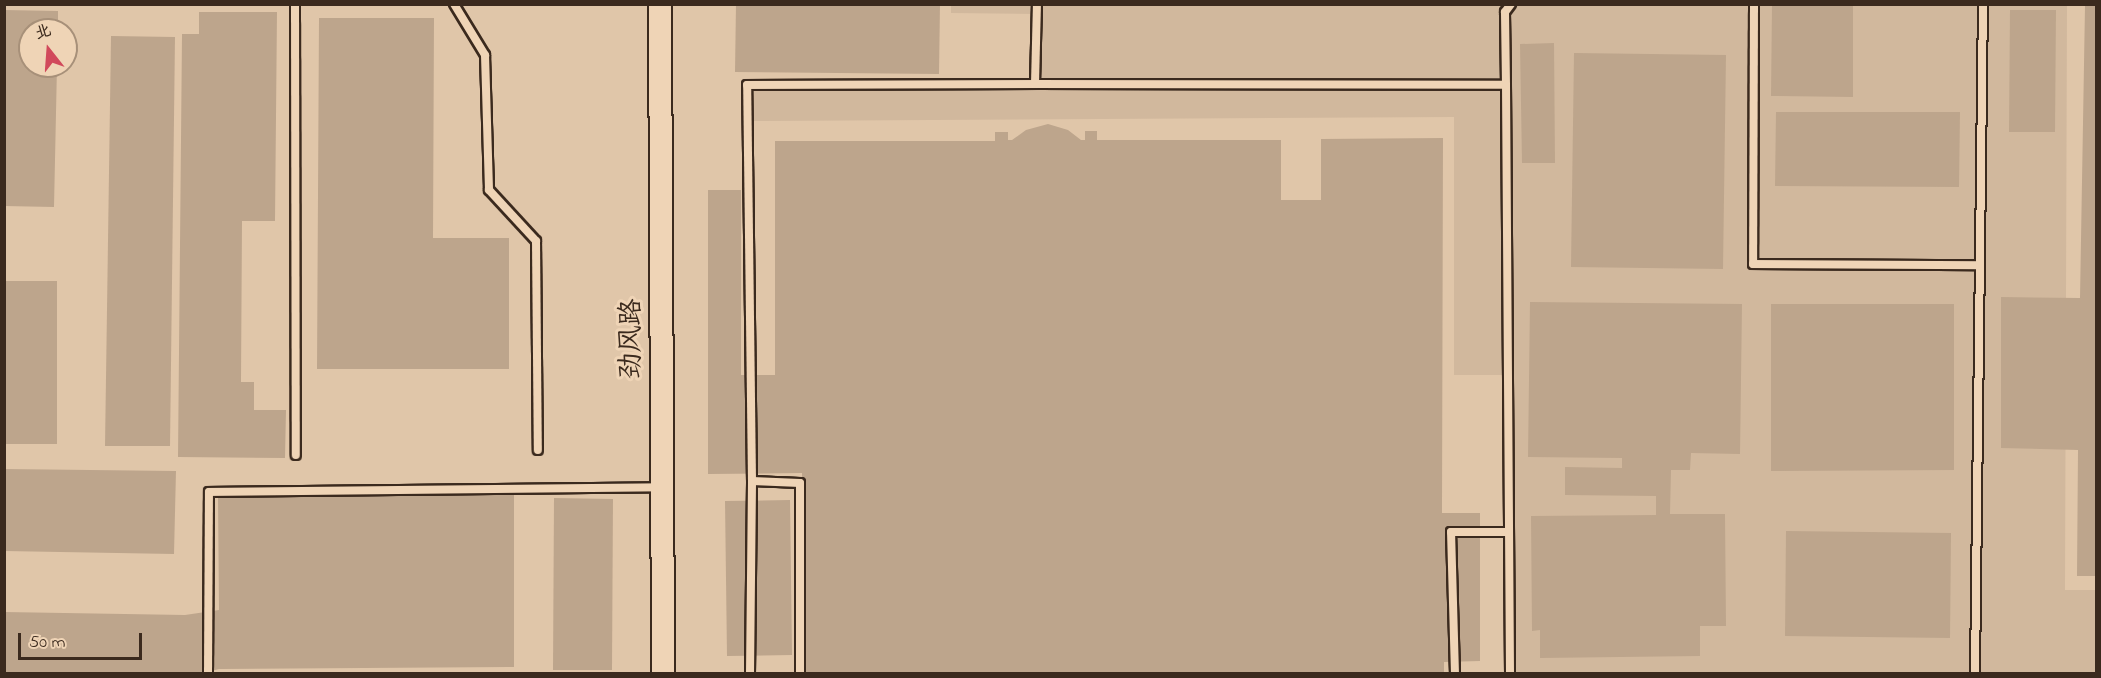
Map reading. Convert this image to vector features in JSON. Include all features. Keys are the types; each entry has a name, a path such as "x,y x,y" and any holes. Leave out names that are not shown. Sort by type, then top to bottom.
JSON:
{"street":[{"name":"劲风路","path":"648,4 654,487 663,674"},
{"name":"劲风路","path":"648,674 654,487 660,4"}],"lane":[{"path":"295,4 296,454"},
{"path":"454,4 485,55 489,190 536,241 538,450"},
{"path":"1035,84 1037,4"},
{"path":"1510,674 1506,12 1511,4"},
{"path":"1754,4 1753,264 1980,265"},
{"path":"1975,674 1983,4"},
{"path":"750,674 752,482 747,84 1506,84"},
{"path":"752,482 800,483 800,674"},
{"path":"208,674 209,492 654,487"},
{"path":"1455,674 1451,532 1509,532"}],"shaded area":[{"path":"1505,4 1505,11 1511,4 2067,5 2065,590 2096,590 2096,673 1510,673 1508,375 1454,375 1454,117 748,121 747,85 1035,84 1036,14 951,13 951,5"},
{"path":"4,5 2096,5 2096,673 5,673"}],"building":[{"path":"736,4 940,4 939,74 735,72"},
{"path":"1772,5 1853,5 1853,97 1771,96"},
{"path":"2085,6 2096,6 2096,576 2077,576 2078,450 2001,448 2001,297 2080,298"},
{"path":"4,10 58,11 58,18 18,18 18,78 57,78 54,207 4,206"},
{"path":"2010,10 2056,10 2055,132 2009,132"},
{"path":"199,12 277,12 275,221 242,221 241,382 254,382 254,410 286,410 285,458 178,457 182,34 199,34"},
{"path":"319,18 434,18 433,238 509,238 509,369 317,369"},
{"path":"111,36 175,37 170,446 105,446"},
{"path":"1554,43 1555,163 1522,163 1520,44"},
{"path":"1574,53 1726,55 1723,269 1571,267"},
{"path":"1776,112 1960,112 1959,187 1775,186"},
{"path":"1048,124 1068,130 1081,140 1085,140 1085,131 1097,131 1097,140 1281,140 1281,200 1321,200 1321,139 1443,138 1442,513 1480,513 1480,661 1444,662 1444,674 802,674 802,473 708,474 708,190 741,190 741,375 775,375 775,141 995,141 995,132 1008,132 1008,140 1012,140 1026,130"},
{"path":"4,281 57,281 57,444 4,444"},
{"path":"1530,302 1742,304 1740,454 1691,453 1690,470 1671,470 1670,514 1725,514 1726,626 1700,626 1700,656 1540,658 1540,630 1532,631 1531,516 1656,515 1656,496 1565,495 1565,467 1622,468 1622,458 1528,457"},
{"path":"1771,304 1954,304 1954,470 1771,471"},
{"path":"4,469 176,471 174,554 4,551"},
{"path":"514,493 514,667 219,669 199,674 4,673 4,612 185,615 219,610 218,495"},
{"path":"554,498 613,499 612,670 553,670"},
{"path":"790,500 792,655 727,656 725,501"},
{"path":"1786,531 1951,533 1950,638 1785,636"}]}
